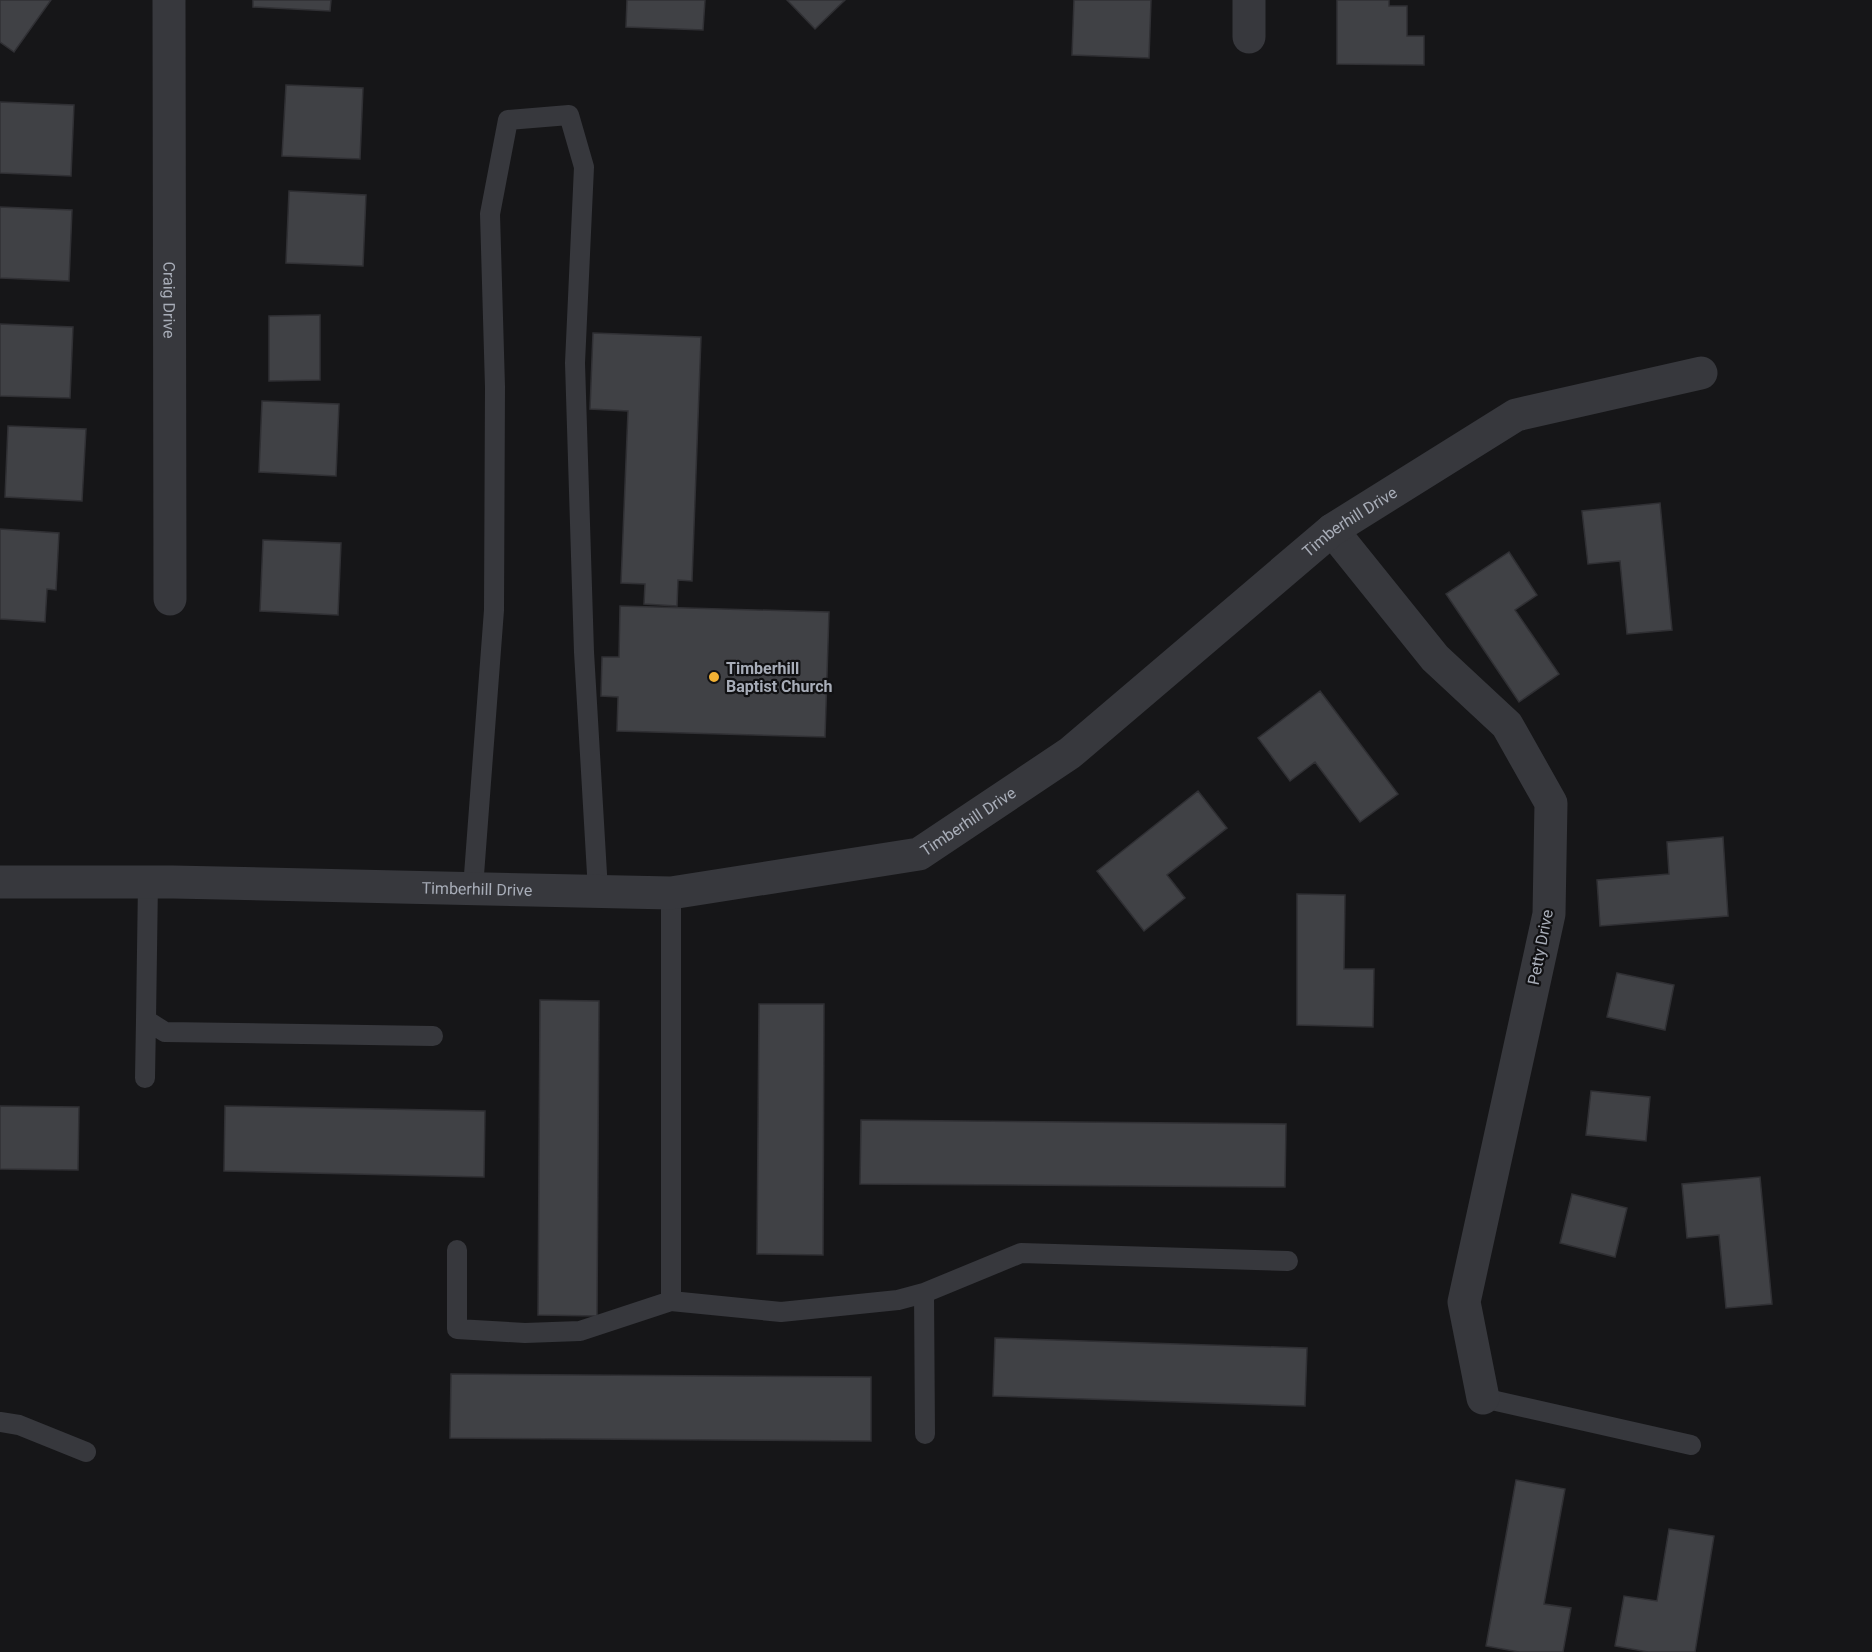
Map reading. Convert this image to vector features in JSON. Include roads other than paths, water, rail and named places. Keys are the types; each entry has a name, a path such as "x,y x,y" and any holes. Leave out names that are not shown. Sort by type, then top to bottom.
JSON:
{"street":[{"name":"Craig Drive","path":"169,0 170,599"},
{"path":"1249,0 1249,37"},
{"name":"Timberhill Drive","path":"0,882 148,882 671,893 919,854 1070,753 1332,530 1516,415 1701,373"},
{"name":"Petty Drive","path":"1332,530 1435,658 1507,725 1551,803 1549,914 1464,1302 1483,1398"}],"lane":[{"path":"473,888 494,610 495,387 489,214 508,120 569,115 584,167 575,363 584,652 598,891"},
{"path":"145,1078 148,882"},
{"path":"671,893 671,1301"},
{"path":"146,1020 165,1032 433,1036"},
{"path":"457,1250 457,1329 525,1333 580,1331 671,1301 781,1312 898,1300 924,1293 1021,1253 1288,1261"},
{"path":"924,1293 926,1434"},
{"path":"1483,1398 1691,1445"},
{"path":"0,1422 19,1425 86,1452"}],"place":[{"name":"Timberhill Baptist Church","path":"714,677"}]}
